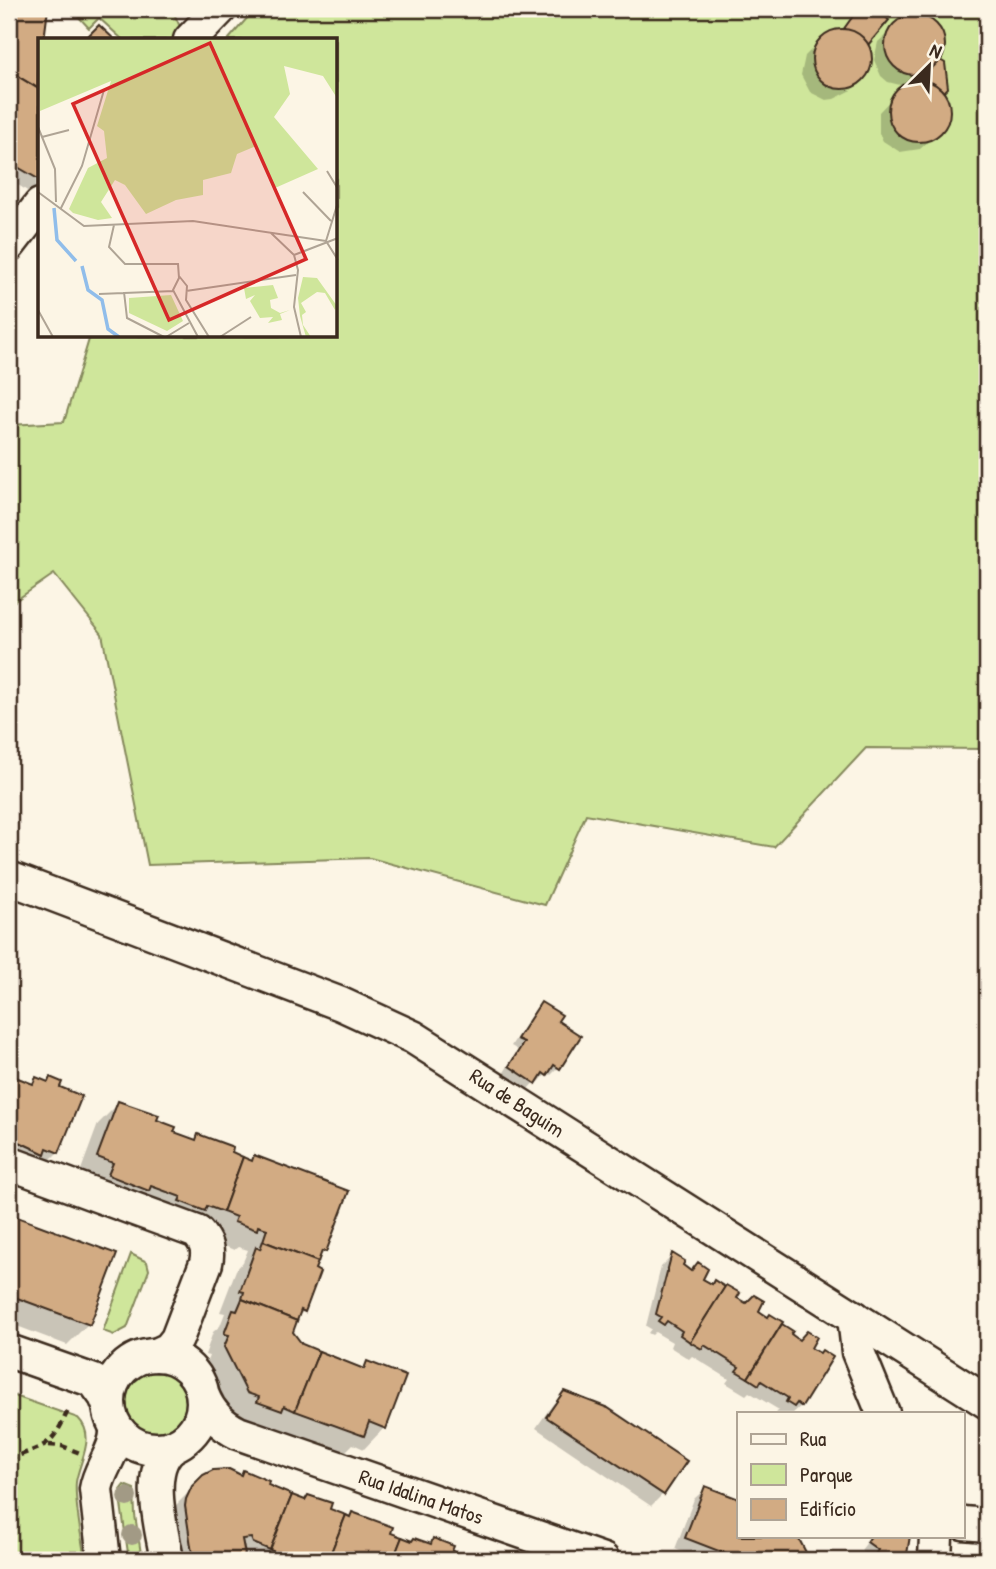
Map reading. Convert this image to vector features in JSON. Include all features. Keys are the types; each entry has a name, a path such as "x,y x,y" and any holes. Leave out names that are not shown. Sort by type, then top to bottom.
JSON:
{"street":[{"path":"192,38 220,9"},
{"path":"9,245 38,208"},
{"name":"Rua de Baguim","path":"9,878 341,1004 413,1037 987,1402"},
{"path":"9,1163 197,1232 205,1241 208,1253 180,1331 169,1349 156,1355"},
{"path":"854,1317 858,1352 883,1412"},
{"path":"167,1560 158,1505 157,1479 161,1461 196,1426 202,1412 203,1396 198,1381 181,1360 178,1348 180,1331"},
{"path":"9,1351 94,1381 112,1417 127,1439 141,1447 157,1449 179,1443"},
{"path":"80,1376 106,1378 132,1361 156,1355 176,1359 186,1366"},
{"path":"104,1560 96,1489 98,1478 114,1444 108,1399 112,1383 121,1369"},
{"name":"Rua Idalina Matos","path":"203,1396 213,1415 238,1433 603,1560"},
{"name":"Rua Idalina Matos","path":"179,1443 208,1430 238,1433"},
{"path":"964,1523 987,1525"},
{"path":"935,1560 936,1538"}],"path":[{"path":"982,9 987,29"},
{"path":"48,1445 58,1433 69,1408"},
{"path":"9,1459 48,1445 62,1446 87,1456"}],"green space":[{"path":"77,9 172,9 182,31 176,38 121,38 99,18 89,28 76,14"},
{"path":"255,9 987,9 987,749 866,748 774,847 586,814 545,905 370,858 148,865 102,634 54,574 9,605 9,425 64,422 89,338 338,338 338,38 230,38"},
{"path":"131,1254 147,1262 149,1270 127,1328 114,1335 103,1331"},
{"path":"156,1370 179,1379 188,1402 179,1425 156,1434 133,1425 124,1402 133,1379"},
{"path":"9,1394 78,1418 83,1425 87,1441 76,1490 85,1560 9,1560"},
{"path":"124,1485 134,1489 142,1560 129,1560 120,1497 120,1490"}],"building":[{"path":"12,9 48,9 44,38 38,38 38,88 9,71"},
{"path":"858,9 876,9 889,20 868,45 853,32 843,30"},
{"path":"915,15 932,20 940,28 945,45 940,62 932,70 915,75 898,70 890,62 885,45 890,28 898,20"},
{"path":"99,25 113,38 86,38"},
{"path":"842,29 863,38 872,59 863,80 842,89 821,80 812,59 821,38"},
{"path":"940,60 945,63 948,88 944,92 933,83 913,80 914,74 929,71"},
{"path":"9,71 38,89 38,179 9,162"},
{"path":"919,80 941,89 950,111 941,133 919,142 897,133 888,111 897,89"},
{"path":"541,1002 562,1015 558,1021 581,1036 560,1069 554,1065 547,1076 543,1073 536,1084 509,1066 524,1042 517,1039"},
{"path":"13,1076 33,1084 36,1077 48,1082 50,1077 62,1082 60,1087 82,1096 59,1153 47,1148 45,1154 9,1137 9,1088"},
{"path":"118,1101 159,1115 157,1120 176,1127 174,1132 196,1140 198,1134 233,1147 232,1152 243,1157 223,1212 207,1206 205,1211 179,1201 181,1197 151,1186 149,1191 108,1175 113,1163 97,1157"},
{"path":"254,1155 349,1191 326,1252 322,1251 318,1262 263,1241 267,1229 258,1226 257,1230 234,1222 236,1217 223,1212 243,1157 252,1161"},
{"path":"9,1214 117,1254 90,1325 9,1295"},
{"path":"263,1241 318,1262 315,1269 320,1272 305,1312 301,1310 297,1321 242,1299 244,1292 240,1291 256,1247 260,1249"},
{"path":"672,1253 685,1261 683,1265 691,1271 698,1262 708,1269 703,1279 712,1284 714,1280 725,1287 690,1342 680,1335 682,1331 667,1321 664,1325 658,1321 661,1317 656,1314"},
{"path":"726,1285 740,1293 737,1298 746,1303 754,1295 764,1301 759,1311 783,1322 748,1378 736,1371 739,1367 704,1345 702,1349 690,1342"},
{"path":"242,1299 297,1321 293,1332 302,1344 319,1351 295,1411 284,1406 282,1411 257,1402 259,1397 247,1393 224,1347 229,1335 224,1334 233,1310 237,1311"},
{"path":"782,1324 793,1331 791,1334 799,1340 807,1331 817,1337 811,1348 820,1353 822,1350 833,1357 802,1407 797,1403 794,1407 786,1402 788,1398 761,1381 759,1385 748,1378"},
{"path":"319,1351 364,1369 367,1361 406,1376 386,1429 369,1422 364,1436 295,1411"},
{"path":"564,1391 608,1408 687,1461 664,1495 546,1417"},
{"path":"229,1469 241,1475 243,1470 292,1495 270,1550 253,1543 251,1538 242,1539 246,1560 193,1560 186,1499 192,1486 203,1475 213,1470"},
{"path":"705,1486 737,1498 737,1538 796,1538 810,1560 742,1560 685,1538"},
{"path":"292,1495 305,1500 308,1495 332,1503 330,1509 346,1515 328,1560 284,1560 279,1559 281,1555 270,1550"},
{"path":"352,1512 393,1527 391,1533 402,1537 393,1560 328,1560 346,1515 350,1517"},
{"path":"402,1537 431,1544 433,1538 454,1546 452,1551 459,1554 457,1560 393,1560"},
{"path":"870,1538 910,1538 906,1560 871,1560 878,1550 867,1542"}]}
